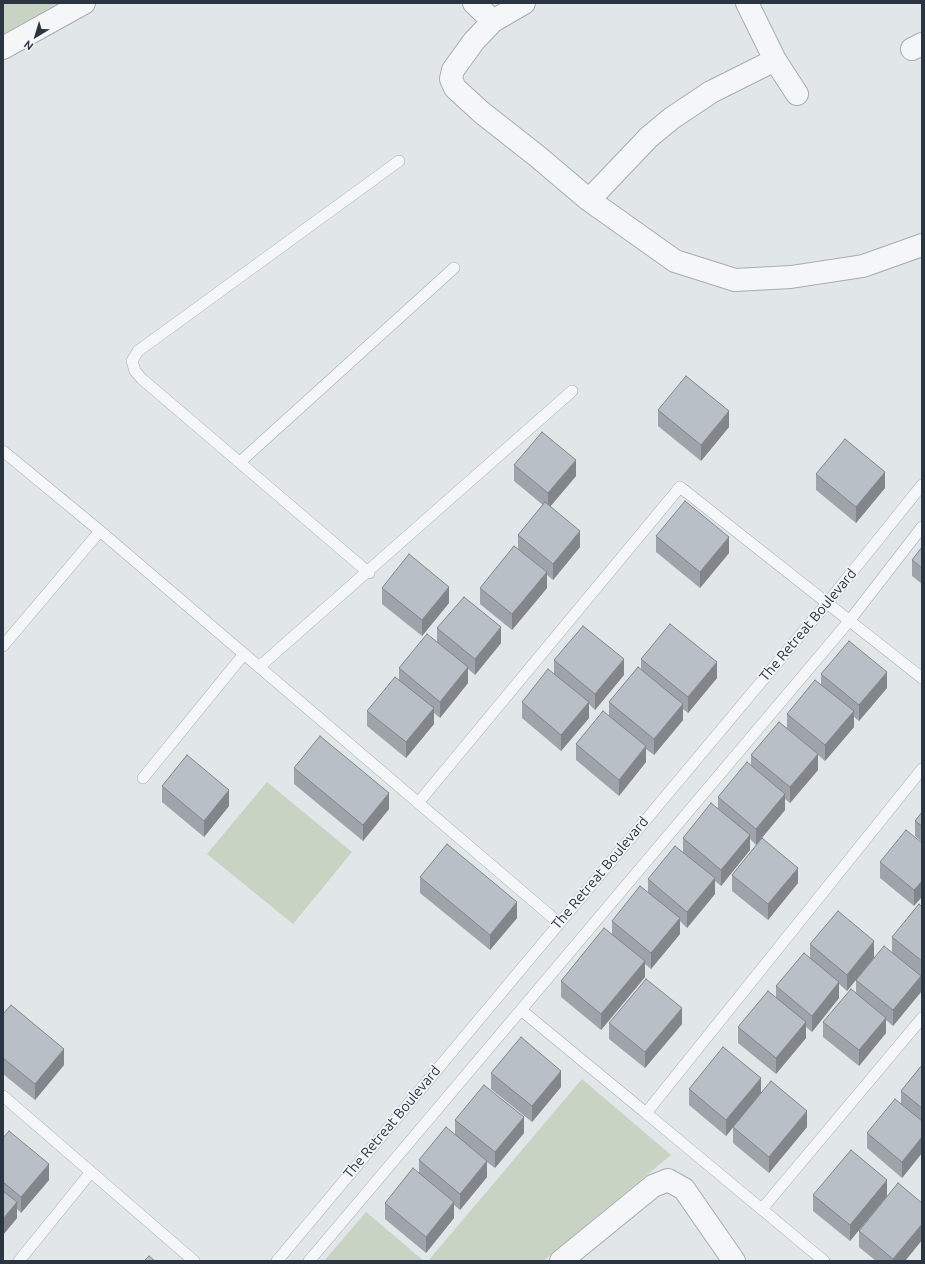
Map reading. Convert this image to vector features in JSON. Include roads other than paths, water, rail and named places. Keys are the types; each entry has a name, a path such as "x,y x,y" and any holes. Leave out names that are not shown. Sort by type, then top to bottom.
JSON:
{"street":[{"path":"3,48 84,3"},
{"path":"474,3 492,21"},
{"path":"524,3 492,21 458,61 451,79 455,88 481,112 537,156 589,200 675,261 735,280 791,277 863,266 922,245"},
{"path":"747,3 775,60 797,94"},
{"path":"589,200 649,137 672,118 711,92 775,60"},
{"path":"560,1261 653,1186 668,1180 684,1189 734,1261"}],"lane":[{"path":"369,573 142,379 136,371 132,361 138,351 399,161"},
{"path":"240,462 454,268"},
{"path":"259,667 369,573 572,392"},
{"path":"3,451 100,531 559,923"},
{"name":"The Retreat Boulevard","path":"277,1261 828,602 922,485"},
{"path":"418,802 680,487 828,602 922,678"},
{"path":"309,1261 850,620 922,527"},
{"path":"3,646 100,531"},
{"path":"143,778 244,654"},
{"path":"646,1113 922,769"},
{"path":"521,1010 824,1261"},
{"path":"762,1209 922,1018"},
{"path":"3,1096 194,1261"},
{"path":"19,1261 91,1172"}]}
